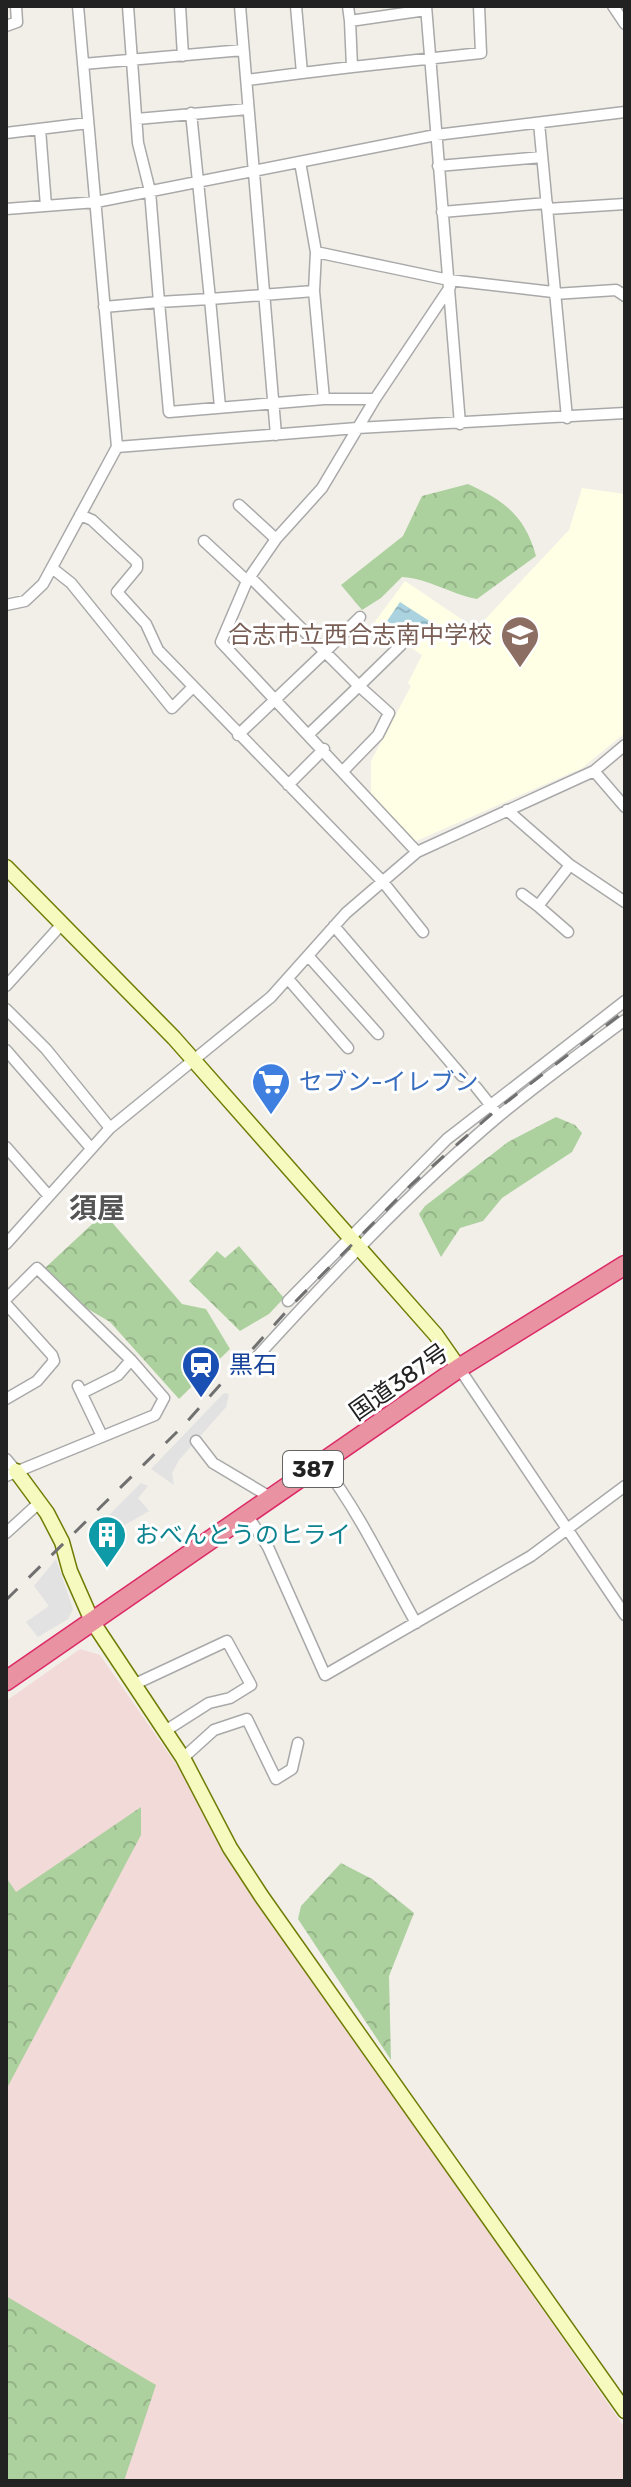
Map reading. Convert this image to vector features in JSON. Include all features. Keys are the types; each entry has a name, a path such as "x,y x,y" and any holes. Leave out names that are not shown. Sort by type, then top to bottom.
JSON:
{"highway":[{"name":"国道387号","path":"6,1681 459,1368 625,1265"}],"street":[{"path":"6,26 17,22 16,6"},
{"path":"6,605 35,595 117,447 78,6"},
{"path":"128,6 138,143 150,191 169,412 324,399 375,399"},
{"path":"180,6 183,56"},
{"path":"240,6 276,435"},
{"path":"296,6 302,73"},
{"path":"348,6 352,67"},
{"path":"247,80 481,53 479,6"},
{"path":"613,6 625,24"},
{"path":"350,21 426,8 460,424"},
{"path":"83,64 243,50"},
{"path":"137,119 248,109"},
{"path":"6,209 96,202 436,135 625,112"},
{"path":"191,113 220,407"},
{"path":"6,133 88,123"},
{"path":"539,123 567,418"},
{"path":"40,129 46,206"},
{"path":"438,166 542,157"},
{"path":"300,162 316,252 314,291 324,399"},
{"path":"442,212 625,204"},
{"path":"316,252 449,284 554,293 616,290 625,296"},
{"path":"417,852 344,770 221,642 226,623 248,579 276,539 322,488 449,284"},
{"path":"104,307 314,291"},
{"path":"117,447 357,428 625,413"},
{"path":"239,505 276,539"},
{"path":"80,515 92,520 137,562 137,568 117,592 146,624 154,646 383,882 423,932"},
{"path":"204,541 389,713 378,735 344,770"},
{"path":"52,568 71,583 172,708 192,688"},
{"path":"238,735 360,617"},
{"path":"309,734 401,645"},
{"path":"7,1241 110,1128 289,980 334,926 417,852 594,771 625,745"},
{"path":"288,785 324,749"},
{"path":"594,771 625,807"},
{"path":"507,810 570,865 625,902"},
{"path":"538,906 570,865"},
{"path":"6,867 194,1060 269,1149 436,1335 625,1615"},
{"path":"522,894 568,932"},
{"path":"6,986 62,924"},
{"path":"334,926 462,1076"},
{"path":"310,958 378,1034"},
{"path":"289,980 348,1048"},
{"path":"245,1370 447,1139 489,1103 625,1001"},
{"path":"6,1009 46,1049 110,1128"},
{"path":"288,1301 499,1116 625,1020"},
{"path":"6,1050 90,1147"},
{"path":"476,1087 499,1116"},
{"path":"7,1150 48,1195"},
{"path":"6,1399 37,1381 54,1361 6,1302 37,1268 163,1394 162,1408 155,1415 9,1469 40,1502 62,1542 70,1571 92,1621 183,1758 230,1848 262,1897 625,2411"},
{"path":"102,1436 80,1389 118,1375 131,1360"},
{"path":"196,1441 213,1463 270,1497"},
{"path":"322,1463 379,1548 391,1583 416,1623"},
{"path":"246,1513 268,1547 325,1675 531,1556 625,1486"},
{"path":"6,1533 40,1502"},
{"path":"133,1685 227,1641 251,1685 230,1698 209,1703 165,1731"},
{"path":"183,1758 214,1730 247,1719 276,1779 292,1769 298,1743"}],"shaded area":[{"name":"合志市立西合志南中学校","path":"582,488 625,494 625,733 582,768 414,842 371,796 371,761 411,686 408,683 422,655 374,623 405,581 476,629 569,530"},
{"path":"224,1393 229,1394 226,1407 179,1460 172,1473 174,1485 151,1469"},
{"path":"141,1483 148,1486 138,1498 149,1511 111,1533 100,1524"},
{"path":"56,1559 73,1609 68,1619 38,1637 26,1622 49,1606 34,1586"},
{"path":"80,1649 100,1655 180,1770 222,1850 625,2428 625,2481 6,2481 6,1701"}],"green space":[{"path":"468,484 512,511 526,530 536,556 477,599 402,577 381,598 362,610 341,585 403,536 422,496"},
{"path":"556,1117 575,1125 582,1133 572,1152 502,1198 483,1221 460,1228 441,1257 419,1214 425,1206 508,1142"},
{"path":"104,1213 182,1304 206,1309 230,1349 179,1399 110,1322 88,1309 45,1268"},
{"path":"239,1246 284,1298 269,1314 240,1331 189,1281 217,1251 225,1258"},
{"path":"141,1807 141,1835 6,2090 6,1877 16,1892"},
{"path":"341,1863 372,1879 414,1913 389,1976 391,2060 298,1919 301,1906"},
{"path":"6,2296 156,2385 124,2481 6,2481"}],"water":[{"path":"400,602 431,622 418,642 387,621"}],"railway":[{"path":"6,1600 183,1426 295,1302 411,1185 495,1111 625,1011"}],"place":[{"name":"合志市立西合志南中学校","path":"520,669"},
{"name":"セブン-イレブン","path":"271,1116"},
{"name":"黒石","path":"201,1399"},
{"name":"おべんとうのヒライ","path":"107,1569"}],"district":[{"name":"須屋","path":"97,1208"}]}
